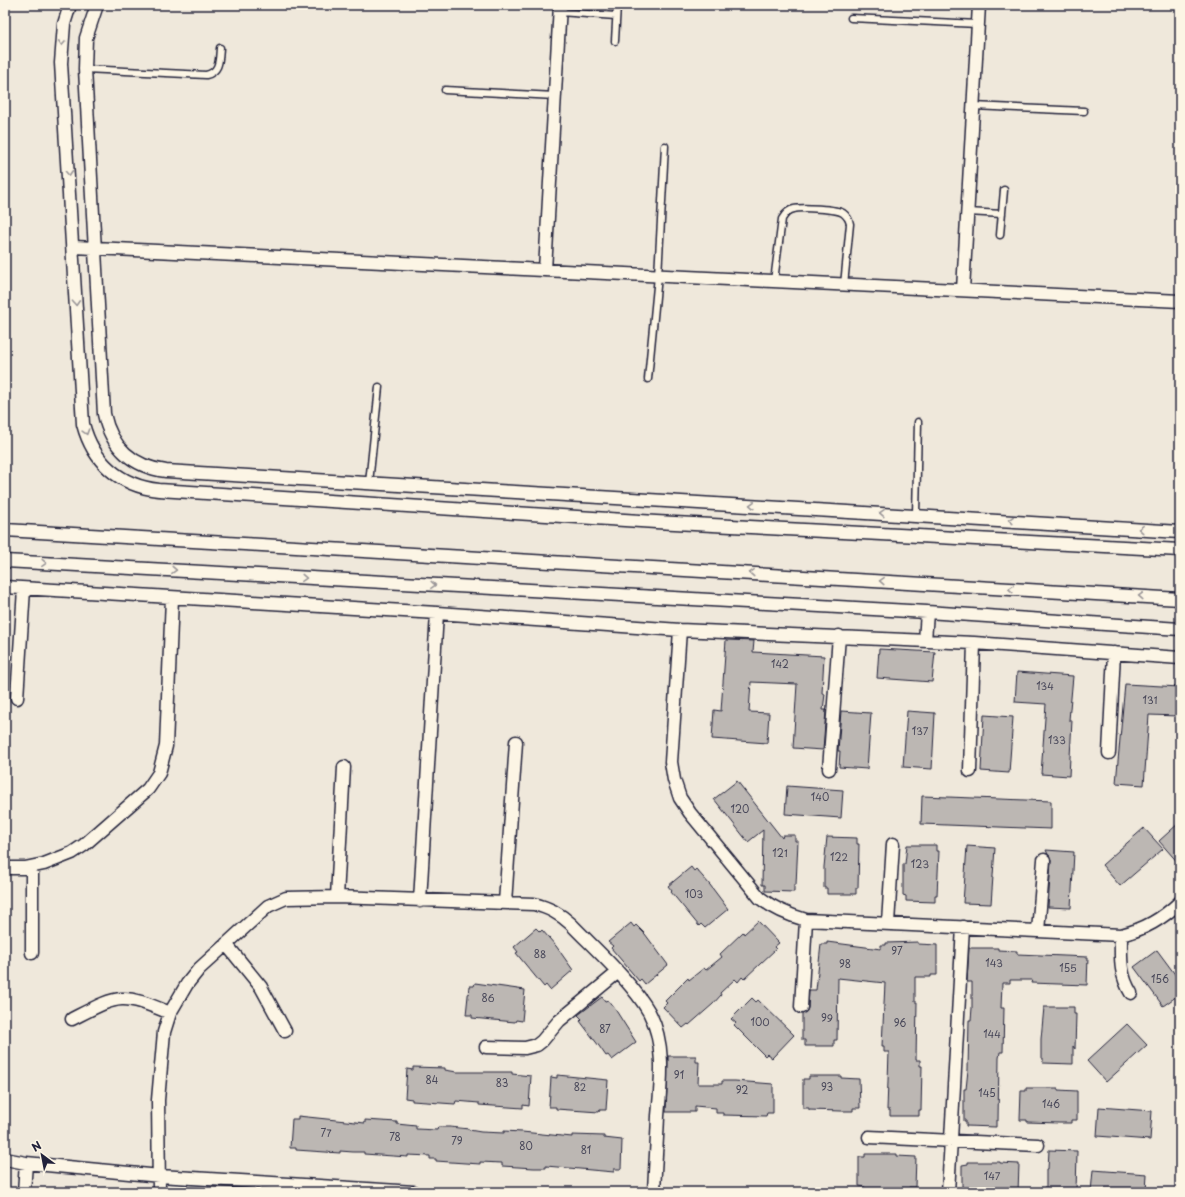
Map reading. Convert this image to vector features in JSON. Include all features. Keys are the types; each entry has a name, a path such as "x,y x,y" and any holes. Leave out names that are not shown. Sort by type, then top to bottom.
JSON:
{"street":[{"path":"70,5 64,24 61,63 74,247 82,413 86,435 96,454 115,474 138,486 159,490 230,495 656,522 1180,550"},
{"path":"97,5 86,38 84,69 104,414 111,436 125,454 144,466 166,471 1180,532"},
{"path":"963,290 979,5"},
{"path":"545,270 560,9"},
{"path":"74,247 1180,301"},
{"path":"230,475 230,495"},
{"path":"656,522 658,500"},
{"path":"5,530 1180,599"},
{"path":"5,561 927,612 1180,629"},
{"path":"5,587 437,613 680,630 974,643 1180,658"},
{"path":"17,698 24,589"},
{"path":"5,868 32,867 58,860 84,845 148,789 159,773 166,746 172,598"},
{"path":"925,641 927,612"},
{"path":"420,901 437,613"},
{"path":"680,630 671,762 674,780 680,798 690,814 760,898 784,913 806,920 1121,935 1139,930 1156,922 1180,902"},
{"path":"829,769 839,636"},
{"path":"970,771 974,643"},
{"path":"1109,753 1114,653"},
{"path":"505,903 516,742"},
{"path":"337,897 344,767"},
{"path":"888,923 893,844"},
{"path":"1038,931 1044,860"},
{"path":"32,867 32,953"},
{"path":"159,1192 158,1100 164,1032 170,1013 187,984 199,969 268,906 286,898 337,897 534,904 546,907 560,914 639,997 649,1012 656,1030 660,1048 662,1070 654,1192"},
{"path":"800,1007 806,920"},
{"path":"948,1192 963,927"},
{"path":"1121,935 1121,969 1124,984 1130,993"},
{"path":"226,944 262,987 285,1031"},
{"path":"486,1047 525,1048 537,1045 559,1021 617,973"},
{"path":"72,1020 107,1001 121,998 135,999 170,1013"},
{"path":"869,1138 1038,1145"},
{"path":"5,1158 26,1163 262,1187 414,1192"},
{"path":"24,1192 26,1163"}],"lane":[{"path":"615,41 616,5"},
{"path":"560,9 616,16"},
{"path":"851,18 978,24"},
{"path":"84,69 206,75 213,72 218,66 220,48"},
{"path":"445,90 555,96"},
{"path":"973,106 1084,111"},
{"path":"648,379 658,276 665,146"},
{"path":"1000,235 1004,190"},
{"path":"774,281 782,219 788,211 797,208 836,211 844,214 849,220 850,224 844,285"},
{"path":"968,212 1002,214"},
{"path":"369,483 379,387"},
{"path":"916,515 918,422"}],"building":[{"path":"726,640 754,641 753,652 824,656 822,693 825,694 823,710 826,710 823,750 793,748 797,684 751,682 749,712 769,713 767,743 712,739 714,710 721,711"},
{"path":"879,649 935,652 932,682 877,678"},
{"path":"1017,672 1073,676 1069,720 1072,720 1069,776 1041,774 1046,704 1015,702"},
{"path":"1125,684 1180,687 1178,716 1149,715 1144,785 1116,783"},
{"path":"841,711 871,713 867,769 839,767 840,751 838,751"},
{"path":"907,711 935,713 932,769 903,767"},
{"path":"984,715 1013,717 1009,773 981,771"},
{"path":"737,781 782,838 783,835 795,835 795,841 798,841 796,885 794,885 794,892 765,891 765,885 762,885 763,830 748,842 714,799"},
{"path":"787,786 843,790 841,818 785,814"},
{"path":"922,796 1051,801 1051,829 921,824"},
{"path":"1180,822 1180,865 1159,841"},
{"path":"1144,828 1163,849 1120,886 1102,865"},
{"path":"827,837 857,838 857,844 859,844 858,888 856,888 856,894 827,894 827,888 824,888 824,867"},
{"path":"907,845 936,845 936,851 939,851 937,895 935,895 935,902 906,901 906,896 903,895 903,864 905,864"},
{"path":"967,846 995,848 991,904 963,903"},
{"path":"1046,850 1074,852 1071,908 1048,907 1051,861"},
{"path":"691,867 694,871 696,869 728,909 705,928 701,924 699,926 671,892 672,891 668,886"},
{"path":"758,921 779,943 774,947 776,949 744,979 742,977 738,982 735,979 720,993 721,995 713,1004 689,1025 688,1024 683,1028 663,1007 667,1003 665,1001 688,978 689,980 704,968 706,970 722,957 720,954 743,932 744,934"},
{"path":"631,923 634,927 636,925 645,934 668,965 645,984 641,979 639,981 611,948 613,946 608,942"},
{"path":"536,928 540,932 542,930 556,946 573,970 550,990 546,985 544,987 516,953 518,952 514,947"},
{"path":"827,942 881,949 881,945 886,945 886,943 918,942 918,944 937,945 937,975 931,975 931,977 915,977 915,1002 917,1002 916,1060 920,1060 920,1066 922,1066 921,1110 919,1110 919,1116 890,1116 890,1110 887,1110 889,1052 884,1052 884,1046 882,1046 885,983 838,978 837,1040 834,1040 834,1046 805,1046 805,1040 802,1040 802,1014 807,1011 808,1008 809,990 816,990 821,944 827,944"},
{"path":"969,948 998,948 998,950 1017,951 1017,954 1088,957 1087,985 1031,983 1032,980 1010,980 1010,983 1002,983 1001,1008 1004,1008 1003,1052 1000,1052 999,1058 998,1121 996,1121 996,1127 966,1126 966,1121 964,1121 964,1089 966,1089 968,1070 969,1020 971,1020 972,1008 972,982 967,982"},
{"path":"1157,950 1180,981 1180,994 1163,1006 1134,967"},
{"path":"475,983 525,990 522,1021 516,1020 515,1022 472,1018 472,1015 466,1015 469,986 474,986"},
{"path":"602,997 605,1001 608,1000 615,1009 636,1042 612,1060 608,1055 606,1056 580,1021 582,1019 578,1015"},
{"path":"752,998 756,1002 758,1000 794,1035 772,1058 767,1054 765,1056 734,1025 736,1023 731,1019"},
{"path":"1044,1007 1074,1007 1074,1014 1076,1014 1073,1064 1043,1063 1043,1058 1041,1058 1041,1039"},
{"path":"1127,1024 1147,1045 1106,1082 1087,1061"},
{"path":"668,1056 696,1056 696,1062 699,1062 698,1084 722,1084 722,1081 735,1081 773,1084 773,1113 767,1113 766,1116 723,1115 723,1113 716,1113 716,1108 695,1106 695,1112 666,1112"},
{"path":"413,1067 445,1068 445,1070 457,1072 512,1072 512,1074 531,1076 529,1106 523,1105 523,1108 479,1105 479,1103 456,1101 455,1104 412,1101 412,1099 405,1098 407,1069 413,1070"},
{"path":"557,1075 608,1080 606,1110 600,1110 599,1112 556,1109 556,1107 549,1107 551,1077 557,1078"},
{"path":"809,1076 841,1076 841,1078 859,1079 860,1108 853,1108 853,1111 841,1111 809,1110 809,1108 803,1108 803,1079 809,1079"},
{"path":"1026,1088 1058,1088 1058,1090 1077,1091 1077,1120 1071,1120 1071,1123 1059,1123 1027,1122 1027,1120 1020,1120 1021,1091 1026,1091"},
{"path":"1099,1107 1152,1111 1150,1140 1097,1136"},
{"path":"298,1116 365,1123 365,1120 397,1122 397,1124 416,1126 416,1129 437,1130 438,1127 450,1127 481,1132 504,1133 504,1131 572,1137 572,1135 604,1136 604,1138 622,1140 621,1169 614,1169 614,1172 546,1166 546,1168 534,1168 502,1166 502,1163 480,1162 480,1164 436,1161 436,1159 430,1159 430,1156 408,1155 408,1157 364,1154 364,1152 340,1151 340,1153 296,1150 296,1148 290,1148 292,1119 298,1119"},
{"path":"1049,1150 1077,1151 1076,1192 1047,1192 1046,1169 1048,1169"},
{"path":"865,1154 897,1154 897,1156 916,1157 915,1187 909,1187 909,1189 865,1189 865,1187 859,1186 859,1157 865,1157"},
{"path":"968,1162 1000,1162 1019,1164 1018,1192 962,1192 962,1165 968,1164"},
{"path":"1093,1170 1147,1174 1146,1192 1091,1192"}]}
